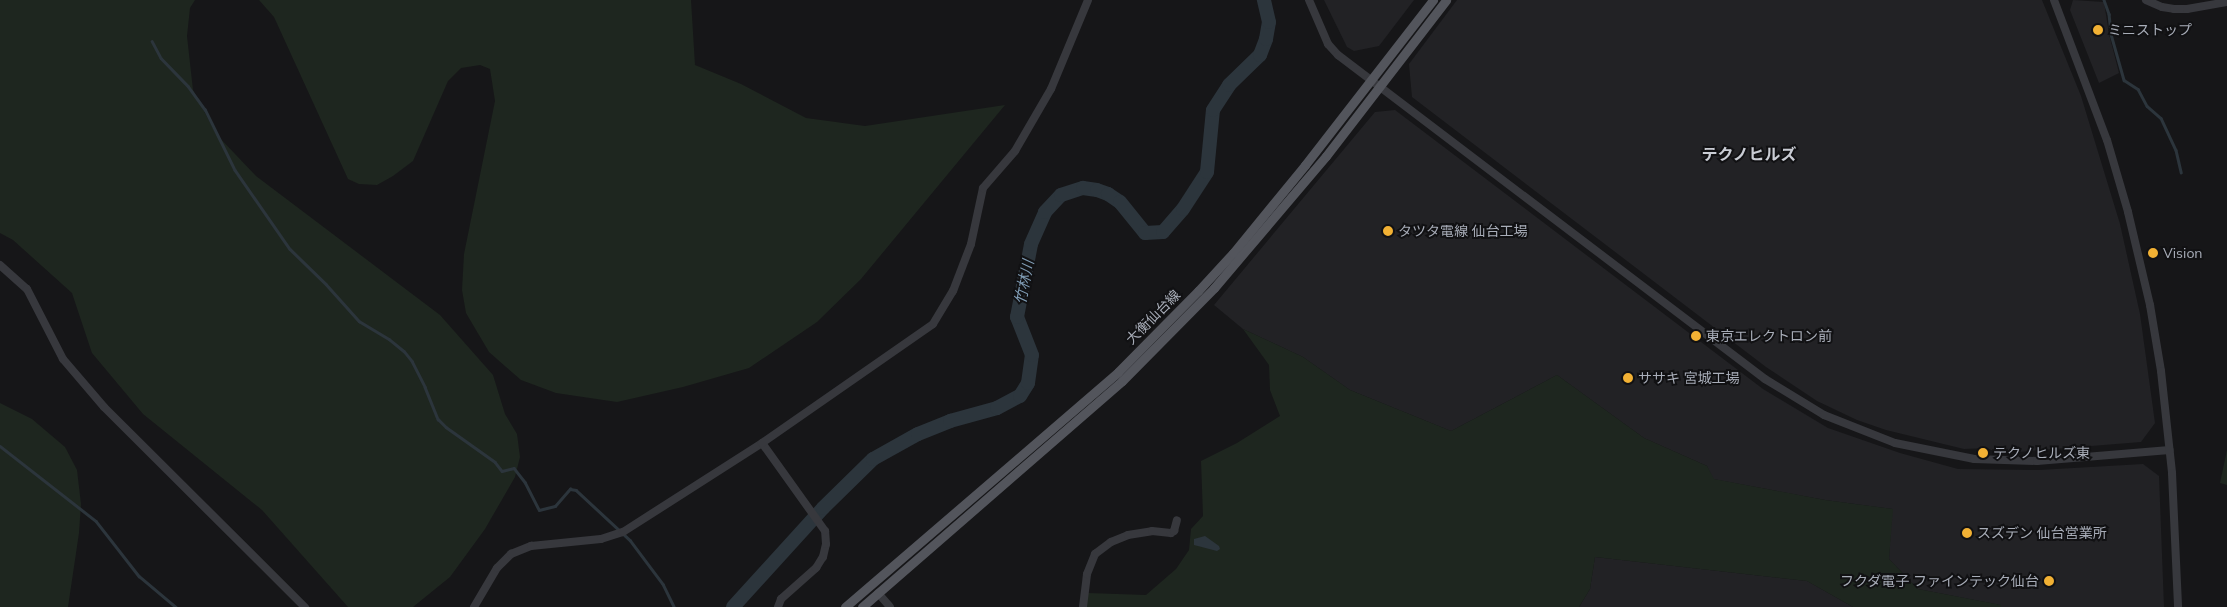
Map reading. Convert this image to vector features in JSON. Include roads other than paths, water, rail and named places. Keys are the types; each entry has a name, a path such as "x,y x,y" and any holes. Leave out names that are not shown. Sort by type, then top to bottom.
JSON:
{"main road":[{"name":"大衡仙台線","path":"845,607 1103,385 1167,323 1233,253 1433,0"},
{"name":"大衡仙台線","path":"862,607 1150,355 1245,254 1326,156 1446,0"}],"street":[{"path":"474,607 502,561 511,554 531,546 601,539 623,532 762,443 932,324 953,291 971,244 983,188 1015,151 1051,89 1088,0"},
{"path":"1309,0 1328,44 1338,55 1765,379 1824,415 1895,443 1974,459 2038,461 2170,450"},
{"path":"2054,0 2107,140 2128,212 2150,306 2161,371 2170,450 2178,607"},
{"path":"2146,0 2162,7 2174,9 2187,9 2227,2"},
{"path":"0,265 27,290 63,359 104,407 305,607"},
{"path":"762,443 825,531 826,544 823,557 816,568 781,599 778,607"},
{"path":"1083,607 1087,574 1095,554 1112,542 1128,535 1152,530 1174,532 1177,520"},
{"path":"878,594 890,607"}],"waterway":[{"name":"竹林川","path":"733,607 823,508 873,459 918,434 950,421 997,408 1020,396 1028,383 1032,355 1017,317 1031,244 1045,212 1061,195 1083,188 1097,190 1108,194 1120,202 1145,233 1163,232 1183,209 1207,172 1213,110 1229,85 1260,55 1266,39 1269,22 1264,0"},
{"path":"2104,0 2124,80 2138,89 2147,106 2161,118 2176,150 2181,172"},
{"path":"152,41 161,58 188,86 205,109 235,170 290,249 326,284 359,321 389,339 404,351 412,361 438,419 446,427 495,462 502,471 514,468 525,482 539,510 555,506 570,489 576,490 630,540 663,584 674,607"},
{"path":"0,446 96,521 139,576 176,607"}],"place":[{"name":"ミニストップ","path":"2098,30"},
{"name":"タツタ電線 仙台工場","path":"1388,231"},
{"name":"Vision","path":"2153,253"},
{"name":"東京エレクトロン前","path":"1696,336"},
{"name":"ササキ 宮城工場","path":"1628,378"},
{"name":"テクノヒルズ東","path":"1983,453"},
{"name":"スズデン 仙台営業所","path":"1967,533"},
{"name":"フクダ電子 ファインテック仙台","path":"2049,581"}],"district":[{"name":"テクノヒルズ","path":"1749,154"}]}
